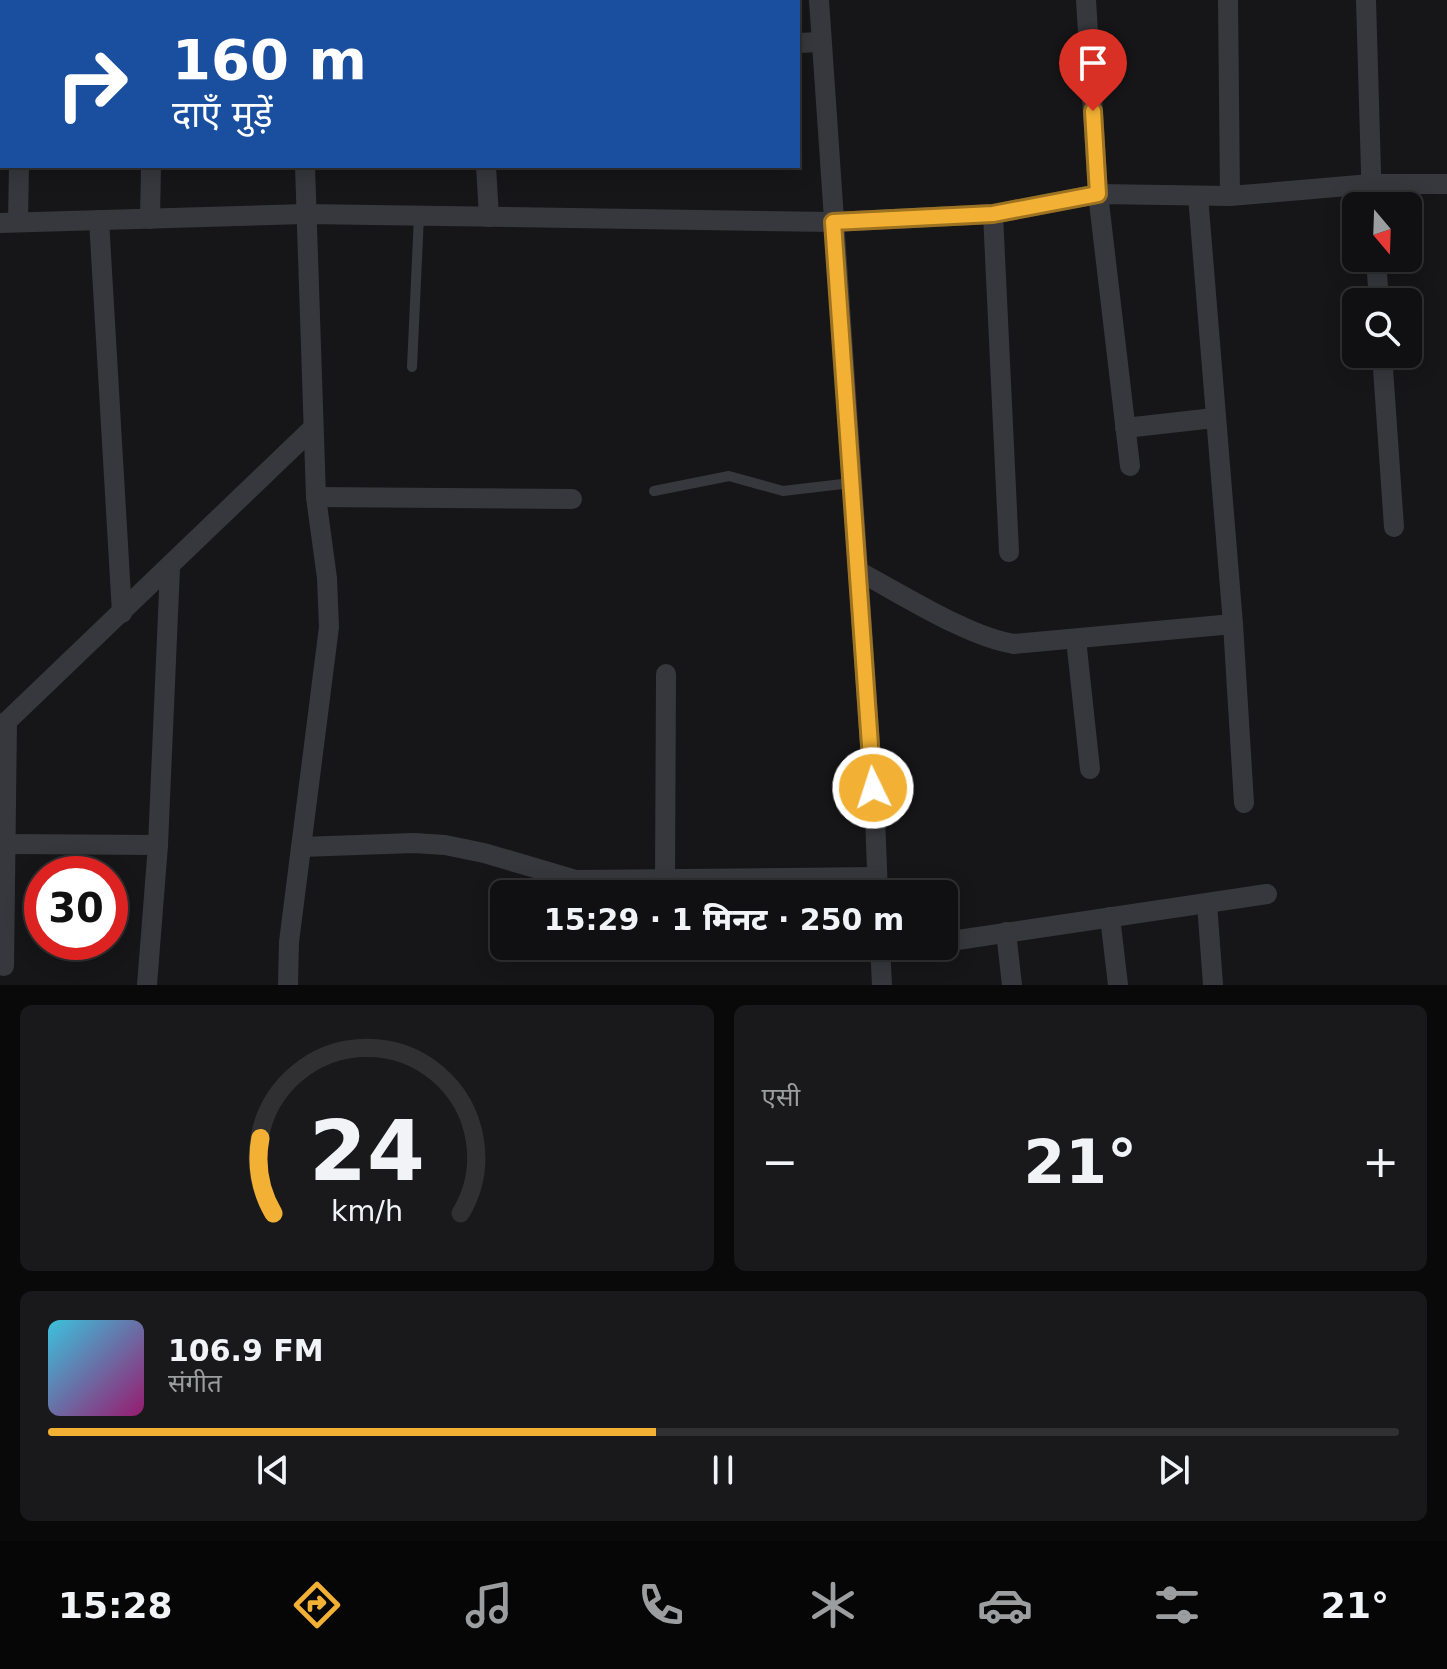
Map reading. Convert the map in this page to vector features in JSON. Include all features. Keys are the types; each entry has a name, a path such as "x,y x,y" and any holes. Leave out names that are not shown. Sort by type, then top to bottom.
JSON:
{"street":[{"path":"819,0 878,880"},
{"path":"1086,0 1098,194 1130,466"},
{"path":"1228,0 1230,196"},
{"path":"1366,0 1371,192"},
{"path":"800,43 821,42"},
{"path":"19,168 9,222 305,214 833,222 993,214 1098,194 1230,196 1371,184 1447,184"},
{"path":"150,219 151,168"},
{"path":"288,985 289,942 329,627 327,578 316,497 305,168"},
{"path":"486,168 489,217"},
{"path":"1198,196 1233,624 1244,803"},
{"path":"993,214 1009,552"},
{"path":"99,220 122,613"},
{"path":"1383,368 1394,527"},
{"path":"1125,428 1214,418"},
{"path":"4,966 4,725 313,428"},
{"path":"316,497 572,499"},
{"path":"147,985 158,845 170,568"},
{"path":"858,571 996,641 1014,644 1233,624"},
{"path":"1076,639 1090,769"},
{"path":"665,880 666,674"},
{"path":"301,847 414,843 445,845 576,880"},
{"path":"6,844 158,845"},
{"path":"958,940 1267,894"},
{"path":"1207,903 1213,985"},
{"path":"1110,917 1118,985"},
{"path":"1006,932 1012,985"},
{"path":"881,960 882,985"}],"lane":[{"path":"412,367 419,216"},
{"path":"654,491 729,476 783,491 851,483"}],"route":[{"path":"873,788 833,222 993,214 1098,194 1093,111"}]}
